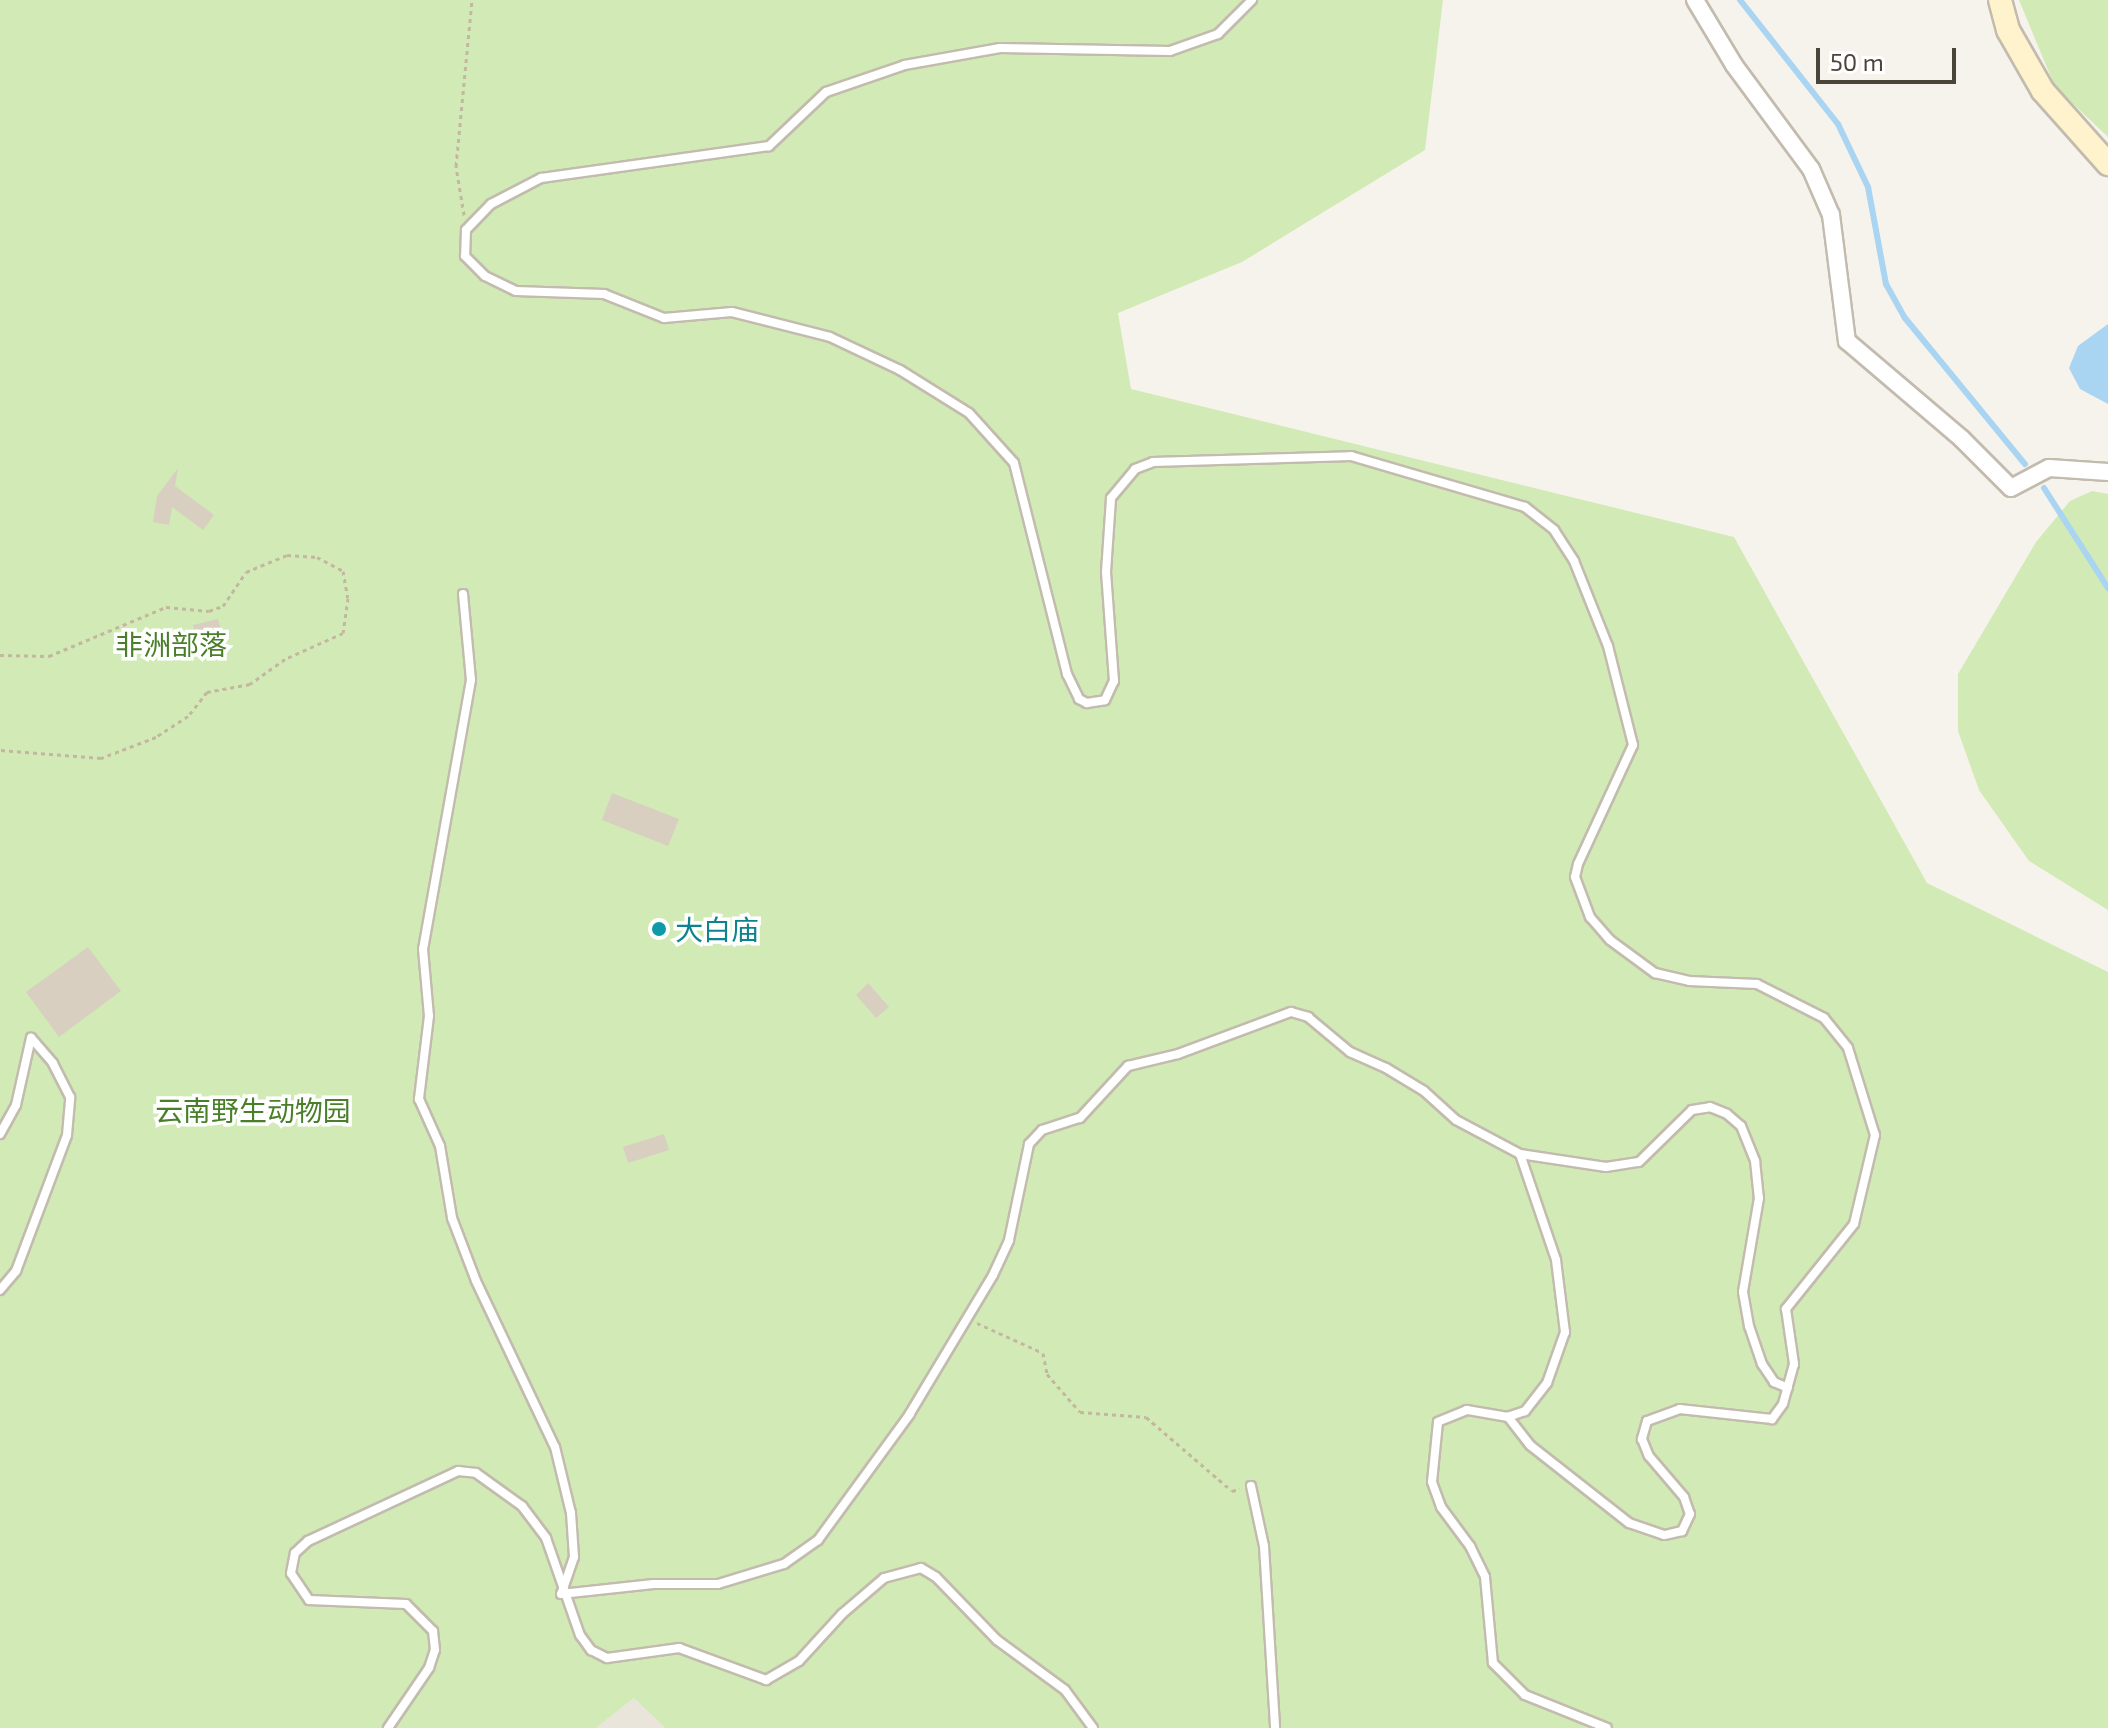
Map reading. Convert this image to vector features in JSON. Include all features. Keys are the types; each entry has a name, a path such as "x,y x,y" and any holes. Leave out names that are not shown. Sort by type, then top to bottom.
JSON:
{"main road":[{"path":"2000,0 2008,30 2043,91 2108,164"}],"street":[{"path":"1695,0 1734,65 1811,169 1831,215 1847,341 1962,439 2011,488 2049,468 2108,472"}],"lane":[{"path":"1252,0 1218,34 1170,51 1000,48 905,65 826,92 769,146 541,178 491,204 466,230 465,256 485,276 516,291 604,294 664,318 732,312 830,337 900,370 969,413 1014,463 1067,674 1079,699 1087,703 1105,700 1114,681 1106,572 1111,498 1144,466 1185,457 1351,456 1525,507 1540,517 1574,561 1608,646 1633,745 1578,864 1575,877 1590,917 1610,940 1655,973 1689,981 1757,984 1824,1018 1848,1048 1868,1100 1875,1135 1861,1205 1854,1224 1786,1309 1794,1364 1788,1388 1772,1419 1690,1409 1662,1411 1647,1421 1642,1439 1649,1456 1684,1497 1690,1514 1682,1531 1664,1535 1629,1523 1530,1445 1508,1417"},
{"path":"463,594 471,680 423,949 429,1016 419,1099 440,1146 452,1218 476,1281 555,1447 571,1513 574,1557 561,1594"},
{"path":"561,1594 653,1584 718,1584 784,1564 818,1540 909,1415 967,1319 1009,1240 1029,1144 1042,1130 1080,1118 1128,1066 1178,1054 1273,1015 1291,1012 1308,1017 1350,1052 1399,1075 1456,1120 1520,1154 1606,1167 1639,1162 1692,1110 1710,1107 1741,1126 1755,1161 1759,1198 1743,1292 1749,1326 1762,1364 1774,1382 1788,1388"},
{"path":"0,1134 16,1105 31,1038 53,1063 70,1097 67,1135 16,1271 0,1290"},
{"path":"1520,1154 1556,1260 1565,1332 1538,1398 1525,1411 1508,1417 1467,1410 1438,1422 1432,1482 1441,1507 1470,1546 1485,1577 1493,1663 1525,1695 1607,1728"},
{"path":"388,1728 429,1668 435,1650 433,1631 406,1604 309,1600 291,1573 295,1553 308,1541 440,1477 476,1473 522,1506 546,1538 561,1594 580,1635 591,1650 607,1658 679,1648 766,1680 799,1661 869,1589 884,1578 921,1568 936,1577 997,1640 1065,1690 1093,1728"},
{"path":"1251,1486 1264,1546 1275,1728"}],"path":[{"path":"466,230 456,166 472,0"},
{"path":"0,655 49,656 166,607 209,611 223,606 246,572 287,555 317,557 343,571 348,598 343,633 285,659 250,684 207,692 188,716 156,737 101,758 0,750"},
{"path":"967,1319 1043,1353 1047,1374 1080,1412 1146,1417 1232,1491 1251,1486"}],"shaded area":[{"path":"634,1698 665,1728 596,1728"}],"green space":[{"path":"0,0 1443,0 1425,150 1242,262 1118,313 1131,389 1734,537 1927,883 2108,972 2108,1728 665,1728 634,1698 596,1728 0,1728"},
{"path":"2019,0 2108,0 2108,137 2055,87"},
{"path":"2092,491 2108,494 2108,910 2029,861 1979,790 1958,731 1958,674 2036,542 2070,501"}],"water":[{"path":"2108,324 2108,404 2080,389 2069,368 2078,346"}],"building":[{"path":"178,468 175,486 214,515 203,530 172,507 169,525 153,522 157,496"},
{"path":"218,619 224,640 198,646 193,625"},
{"path":"612,793 679,819 668,846 602,820"},
{"path":"88,947 121,991 59,1037 26,992"},
{"path":"868,983 889,1007 876,1018 856,995"},
{"path":"664,1134 669,1150 628,1163 623,1147"}],"waterway":[{"path":"1740,0 1838,124 1868,187 1886,284 1905,318 2025,464"},
{"path":"2044,488 2108,588"}],"place":[{"name":"大白庙","path":"659,929"}],"park label":[{"name":"非洲部落","path":"171,644"},
{"name":"云南野生动物园","path":"253,1110"}]}
